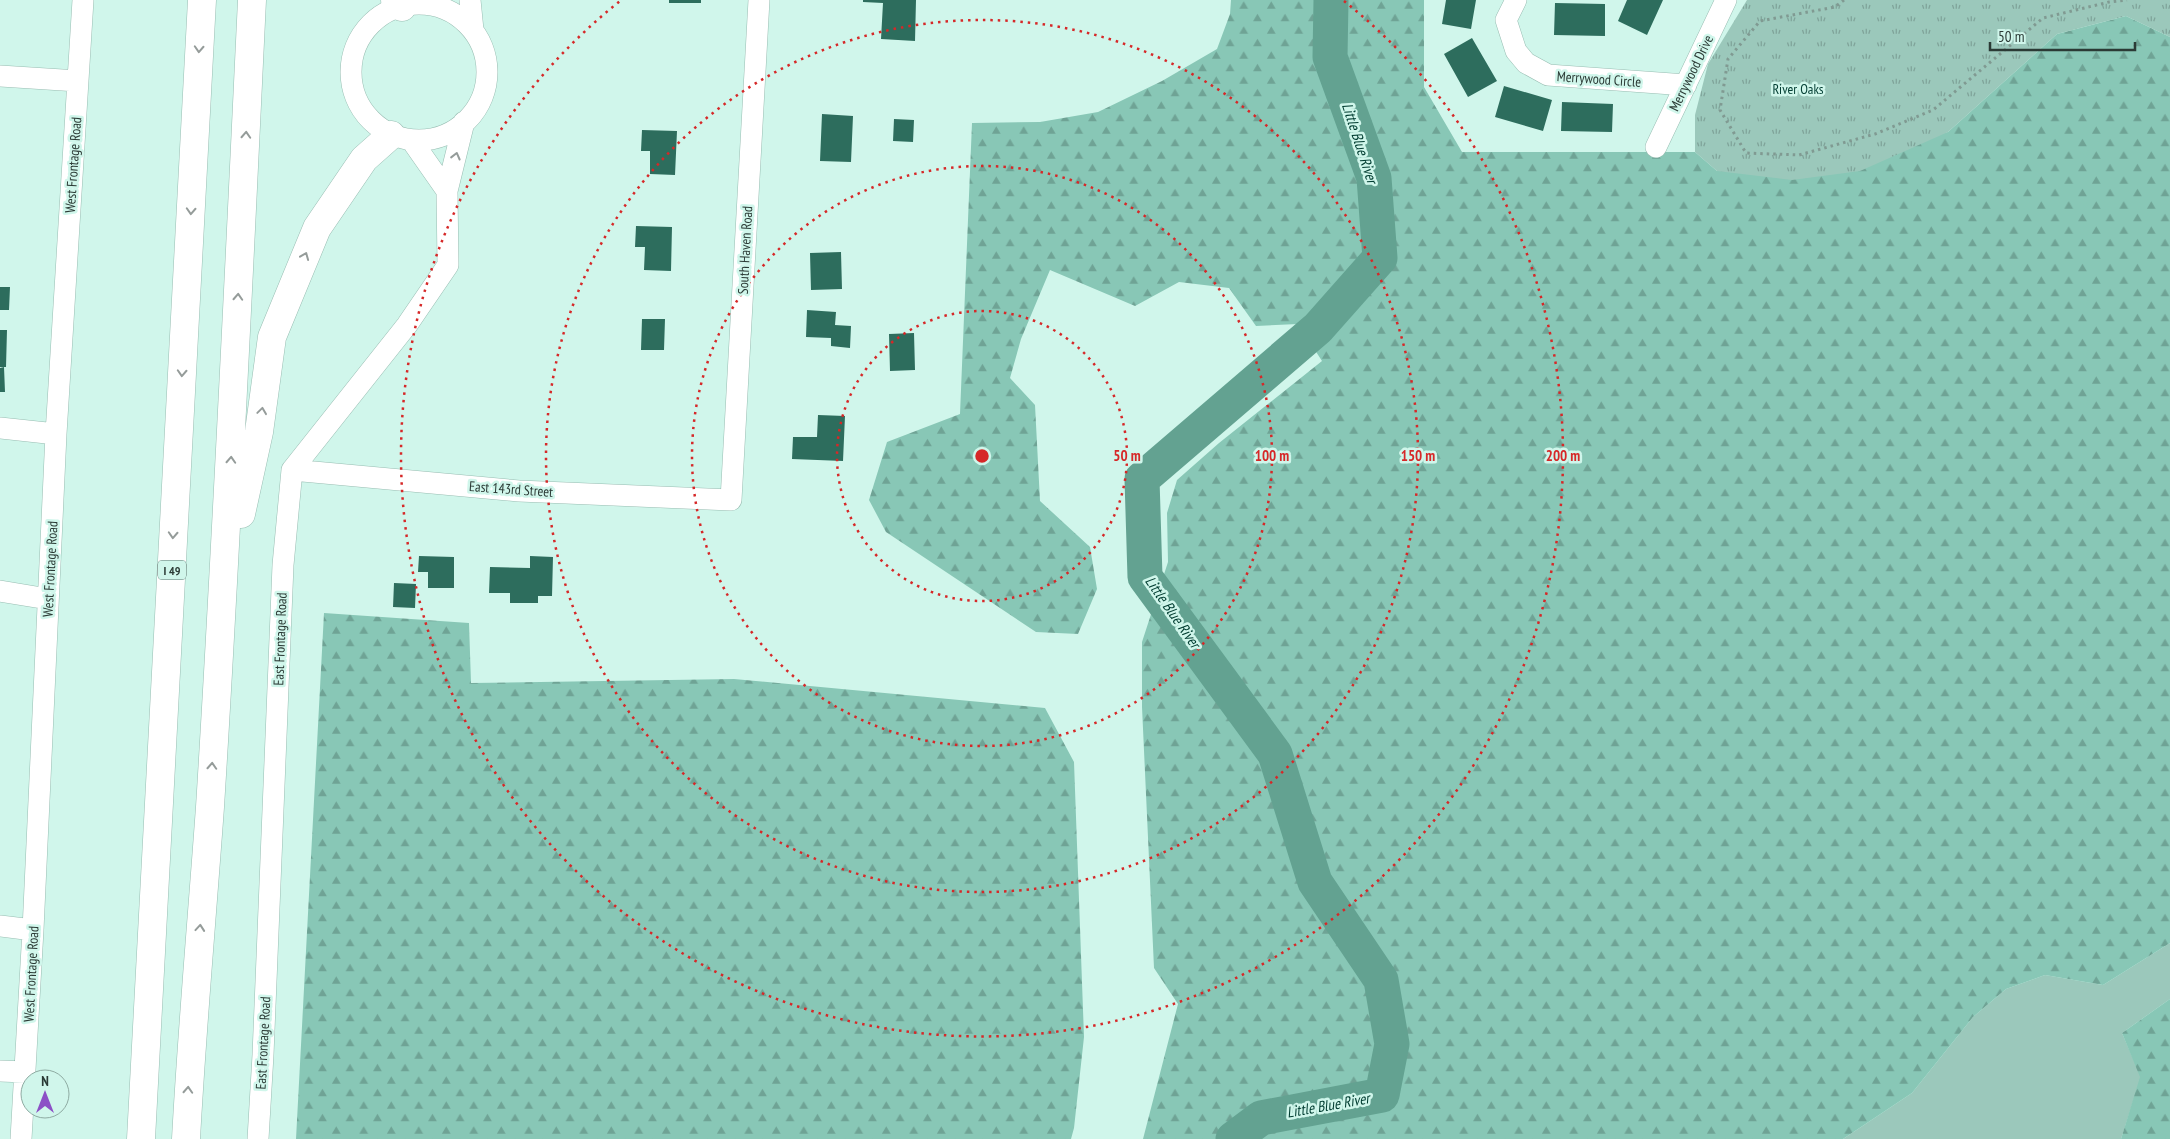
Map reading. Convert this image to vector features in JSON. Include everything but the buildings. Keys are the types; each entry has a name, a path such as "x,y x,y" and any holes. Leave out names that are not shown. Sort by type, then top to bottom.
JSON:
{"highway":[{"name":"I 49","path":"140,1139 202,0"},
{"path":"186,1139 222,596 252,0"},
{"path":"222,596 259,432 272,337 317,228 364,159 401,138"}],"street":[{"name":"West Frontage Road","path":"25,1069 56,434 83,0"},
{"path":"470,0 473,30"},
{"name":"South Haven Road","path":"731,500 759,0"},
{"name":"Merrywood Circle","path":"1516,0 1506,20 1516,51 1526,64 1548,75 1686,85"},
{"name":"Merrywood Drive","path":"1656,147 1726,0"},
{"path":"401,138 434,139 455,130 472,116 483,96 488,74 484,51 473,30 456,14 435,6 414,3 389,10 370,24 357,42 350,62 351,85 358,105 372,123 401,138 447,191"},
{"path":"0,76 78,81"},
{"path":"292,470 407,325 448,265 447,191 464,122"},
{"path":"0,428 56,434"},
{"name":"East 143rd Street","path":"292,470 519,491 731,500"},
{"name":"East Frontage Road","path":"258,1139 264,1036 283,565 292,470"},
{"path":"0,591 48,599"},
{"path":"0,926 33,930"},
{"path":"0,1070 20,1072"},
{"name":"West Frontage Road","path":"21,1139 22,1119"}],"path":[{"path":"1844,0 1835,7 1760,21 1728,59 1720,110 1746,153 1800,155 1875,134 1933,110 2043,18 2109,2 2127,0"}],"green space":[{"path":"1231,0 1424,0 1424,87 1462,152 1695,152 1717,171 1948,132 2057,34 2126,16 2170,37 2170,943 2103,985 2045,975 2006,989 1973,1017 1912,1093 1843,1139 1143,1139 1178,1004 1154,968 1142,707 1142,642 1168,562 1167,513 1177,480 1219,443 1322,361 1298,324 1256,326 1229,288 1179,282 1135,306 1050,270 1021,339 1010,378 1035,405 1040,501 1090,547 1097,589 1078,634 1036,632 886,532 869,500 887,442 960,414 972,123 1040,122 1098,112 1162,81 1217,49 1230,14"},
{"name":"River Oaks","path":"1747,0 2170,0 2170,37 2126,16 2057,34 1948,132 1860,171 1792,180 1717,171 1695,152 1695,115 1708,64"},
{"path":"324,613 469,623 471,683 734,679 1045,708 1074,762 1084,1037 1074,1128 1071,1139 296,1139"},
{"path":"2170,943 2170,999 2122,1033 2141,1077 2121,1139 1843,1139 1912,1093 1973,1017 2006,989 2045,975 2103,985"},
{"path":"2170,999 2170,1139 2121,1139 2140,1077 2122,1033"}],"waterway":[{"name":"Little Blue River","path":"1233,1139 1261,1118 1382,1095 1392,1044 1381,980 1315,882 1275,754 1145,577 1142,479 1318,328 1380,258 1374,178 1330,57 1331,0"}]}
